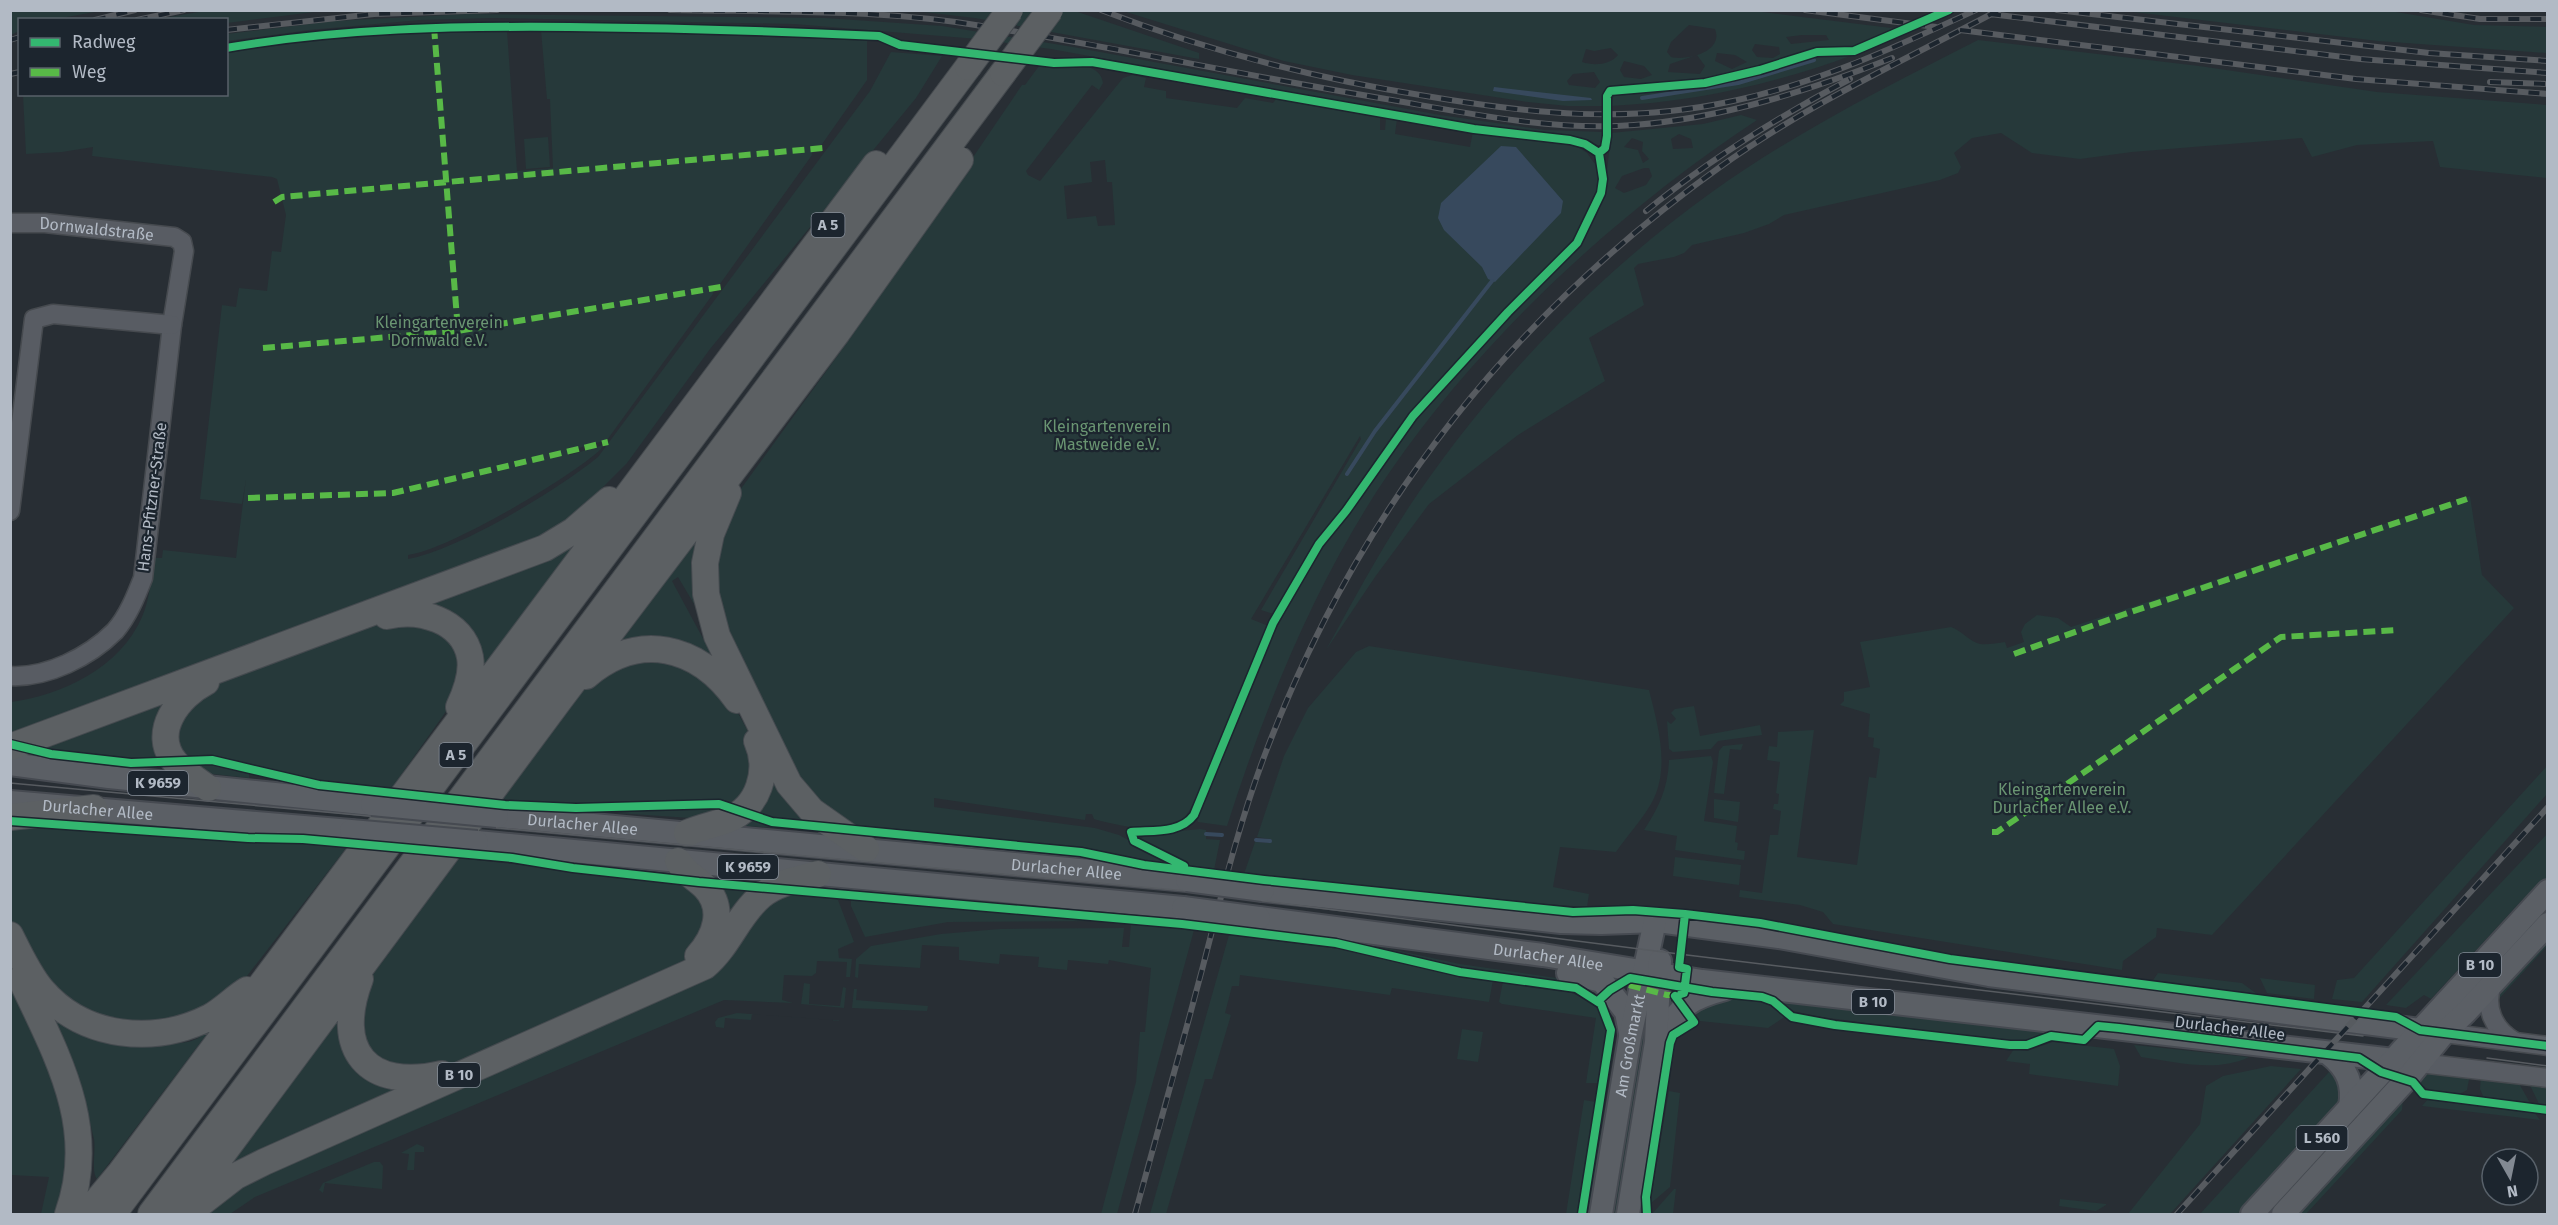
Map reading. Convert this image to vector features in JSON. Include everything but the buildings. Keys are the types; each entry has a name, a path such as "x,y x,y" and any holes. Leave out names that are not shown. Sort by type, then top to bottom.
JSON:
{"highway":[{"name":"A 5","path":"113,1215 1010,10"},
{"name":"A 5","path":"151,1215 1012,74 1050,10"},
{"path":"178,1215 561,698 837,333 1012,74 1051,35 1059,10"},
{"name":"A 5","path":"86,1215 665,442 887,150 930,118"},
{"path":"10,747 545,548 588,519 665,442"},
{"path":"748,449 717,517 708,548 705,580 711,615 727,657 789,784 812,811 866,849"},
{"path":"208,788 183,770 169,751 168,725 171,714 183,697 213,679 392,615 417,613 440,620 451,627 467,647 470,657 469,680 444,740"},
{"path":"561,698 603,663 633,650 653,648 674,651 693,659 722,682 736,698 759,747 763,762 760,784 749,805 738,814 687,833"},
{"path":"10,817 94,808"},
{"path":"369,956 352,1001 350,1015 349,1027 357,1052 372,1068 395,1076 425,1078 443,1074 680,970 698,957 716,929 717,912 706,888 685,871 678,861"},
{"name":"B 10","path":"190,1215 216,1190 264,1162 705,966 729,940 761,896 772,889 818,874"},
{"path":"10,935 29,971 50,999 86,1022 122,1033 155,1034 194,1024 211,1016 263,981"},
{"path":"10,955 48,1037 78,1122 81,1159 68,1215"}],"main road":[{"name":"Durlacher Allee","path":"10,764 208,788 1187,880 1560,922 1654,921 1779,937 1989,975 2444,1033"},
{"name":"Durlacher Allee","path":"10,802 477,842 1183,908 1544,955 1652,974 1741,986 2420,1063"},
{"name":"B 10","path":"2420,1030 2547,891"},
{"name":"Am Großmarkt","path":"1628,1215 1656,1042 1652,974 1654,921"},
{"name":"B 10","path":"2420,1063 2444,1033 2547,924"},
{"path":"1544,955 1567,973 1602,981 1626,1012 1630,1038"},
{"name":"Am Großmarkt","path":"1601,1215 1630,1038 1652,974"},
{"path":"1656,1042 1677,1012 1694,998 1741,986"},
{"path":"2392,1061 2420,1030"},
{"path":"2329,1054 2344,1067 2348,1076 2351,1090 2350,1107"},
{"name":"L 560","path":"2252,1215 2392,1061"},
{"name":"L 560","path":"2283,1215 2420,1063"}],"street":[{"name":"Dornwaldstraße","path":"10,223 105,229 174,237 182,242"},
{"name":"Hans-Pfitzner-Straße","path":"10,676 43,673 83,655 115,631 143,578 172,325 184,251 182,242"},
{"path":"10,511 34,319 53,314 172,325"},
{"path":"2492,984 2489,1006 2493,1020 2502,1033 2516,1041"},
{"name":"Durlacher Allee","path":"2444,1033 2547,1046"},
{"name":"Durlacher Allee","path":"2420,1063 2547,1078"}],"green space":[{"path":"11,10 100,11 62,18 18,18 18,32 11,35"},
{"path":"210,10 322,10 228,23 228,18 164,18"},
{"path":"1747,10 1899,29 1855,48 1824,47 1759,68 1705,80 1645,87 1609,87 1604,94 1604,106 1568,106 1352,75 1284,61 1123,11","holes":["1689,25 1715,29 1714,44 1697,55 1705,66 1700,74 1668,72 1670,64 1694,56 1671,57 1667,52 1671,42","1826,35 1829,40 1791,44 1786,37","1755,44 1779,47 1780,54 1773,58 1757,57 1752,50","1611,48 1618,55 1606,63 1582,62 1586,49 1594,51","1717,53 1735,55 1747,62 1732,69 1715,61","1624,61 1644,66 1652,75 1641,79 1624,77 1620,70","1594,72 1600,82 1595,88 1569,85 1567,81 1573,74"]},
{"path":"2384,10 2474,25 2547,27 2547,53 2378,41 2125,11"},
{"path":"915,11 1075,11 1199,53 1199,59 975,18"},
{"path":"467,14 825,18 942,26 1073,47 1440,115 1545,130 1603,132 1600,145 1597,145 1576,138 1504,130 1395,112 1051,49 978,39 794,24 492,18 420,20 309,30 228,41 228,34 334,21"},
{"name":"Kleingartenverein Dornwald e.V.","path":"541,30 867,40 867,80 820,147 811,148 812,155 720,284 712,286 713,294 607,440 568,451 570,455 603,445 601,449 564,477 508,511 450,541 408,555 408,559 453,544 507,517 558,486 598,457 870,91 891,52 942,56 916,98 710,349 627,463 575,515 541,538 11,735 11,702 50,693 69,685 87,676 119,651 132,635 142,617 149,595 155,558 162,558 163,550 236,558 246,479 242,504 200,499 222,305 236,307 239,288 267,291 272,251 281,252 286,215 277,179 272,177 92,156 93,147 26,154 23,96 228,96 228,52 366,35 437,31 507,31 517,171 553,168 550,99 547,99"},
{"path":"1978,40 2199,66 2377,92 2547,105 2547,178 2440,167 2433,141 2357,145 2312,157 2302,138 2132,152 2080,159 2032,153 2001,133 1972,138 1954,153 1961,167 1958,173 1940,180 1784,215 1769,224 1744,233 1692,245 1684,253 1674,257 1638,264 1634,268 1644,305 1589,338 1605,381 1518,435 1429,504 1375,577 1326,650 1394,531 1450,450 1516,369 1590,293 1670,224 1743,170 1842,111"},
{"path":"1830,53 1853,55 1794,75 1734,90 1642,104 1610,106 1614,95 1706,86"},
{"name":"Kleingartenverein Mastweide e.V.","path":"1039,66 1086,67 1100,75 1103,83 1099,90 1092,85 1026,171 1028,175 1040,181 1123,78 1132,75 1146,78 1144,87 1166,91 1166,98 1237,108 1245,98 1273,103 1277,98 1380,117 1380,130 1385,130 1386,118 1397,119 1395,134 1470,147 1473,131 1573,144 1587,153 1597,167 1599,177 1596,193 1580,235 1499,316 1394,433 1343,511 1321,535 1274,614 1261,610 1361,439 1360,436 1251,619 1266,625 1266,629 1212,765 1188,812 1180,822 1161,828 1138,828 1094,819 1092,814 1086,814 1085,820 934,798 934,807 1095,828 1119,835 1178,866 1064,848 848,827 810,800 735,660 712,573 729,511 740,490 849,340 1022,85 1025,85","holes":["1105,160 1107,182 1112,182 1115,225 1098,226 1096,216 1067,219 1064,186 1092,182 1090,162"]},
{"path":"1741,115 1757,120 1654,195 1556,279 1467,373 1426,422 1363,514 1316,600 1258,734 1227,826 1198,822 1197,819 1261,657 1314,558 1427,404 1507,316 1581,244 1605,191 1611,133 1703,124","holes":["1679,134 1691,139 1693,148 1673,149 1671,139","1632,138 1643,142 1642,151 1649,159 1643,163 1638,150 1624,147","1644,168 1649,168 1652,176 1646,185 1624,193 1615,188 1622,176"]},
{"path":"548,137 550,167 526,169 524,139"},
{"name":"Kleingartenverein Durlacher Allee e.V.","path":"2470,496 2482,575 2514,608 2212,935 2157,928 2156,937 2123,961 2122,970 1833,924 1823,912 1800,905 1739,897 1740,890 1762,893 1770,835 1778,835 1781,811 1773,809 1774,804 1778,804 1779,794 1776,793 1780,762 1767,760 1769,746 1777,747 1778,732 1814,730 1797,857 1857,865 1869,777 1876,778 1880,749 1873,747 1874,738 1868,737 1870,714 1840,705 1844,701 1844,692 1870,687 1860,642 1951,627 1976,643 2005,642 2007,648 2024,642 2021,632 2025,624 2037,615 2058,618 2071,627"},
{"path":"698,530 697,609 678,577 672,581 713,657 617,645"},
{"path":"578,541 485,671 430,601"},
{"path":"413,622 446,635 462,660 452,703 391,789 319,781 204,756 181,758 175,725 213,684 370,624"},
{"path":"1369,646 1649,690 1659,733 1662,762 1657,791 1651,804 1616,852 1560,847 1553,887 1589,894 1587,907 1474,899 1244,874 1255,842 1270,843 1270,839 1257,837 1284,756 1308,708 1356,652"},
{"path":"669,656 733,704 751,737 758,766 736,807 724,802 707,801 580,805 501,799 591,679 614,663"},
{"path":"164,698 160,759 141,760 34,747"},
{"path":"1694,706 1700,736 1760,725 1762,735 1718,741 1711,749 1673,752 1669,749 1667,721 1671,724 1676,719 1671,713 1675,709"},
{"path":"1743,744 1741,750 1730,749 1724,794 1714,793 1719,751 1723,746"},
{"path":"1711,756 1713,762 1704,821 1737,826 1735,842 1738,843 1737,850 1745,851 1744,860 1675,850 1677,836 1644,830 1662,797 1669,760"},
{"path":"191,764 212,765 249,774 249,778 204,773"},
{"path":"2547,766 2547,794 2362,1002 2332,999 2337,980 2354,978"},
{"path":"772,779 811,821 774,819 752,814"},
{"path":"1714,799 1740,802 1738,822 1714,818"},
{"path":"708,807 727,813 691,818 616,813"},
{"path":"746,819 804,826 818,831 747,826 744,825"},
{"path":"33,825 347,847 240,985 178,1022 123,1026 63,1000 11,926 10,826"},
{"path":"1206,830 1206,839 1220,840 1214,870 1189,866 1184,861 1140,839 1149,834"},
{"path":"2547,834 2547,878 2523,899 2431,999 2424,995 2406,1008 2386,1005"},
{"path":"1675,857 1741,865 1739,885 1673,876"},
{"path":"459,858 692,884 710,911 687,959 675,966 444,1068 399,1070 361,1047 366,984"},
{"path":"721,887 758,891 731,917 730,906"},
{"path":"778,893 833,897 838,900 854,942 838,949 839,958 852,959 850,977 846,977 847,962 817,961 816,973 812,976 784,975 782,1000 793,1003 724,1000 255,1197 230,1214 198,1214 222,1193 700,973"},
{"path":"856,898 1119,921 948,922 865,937 851,906 851,900"},
{"path":"1131,923 1194,930 1117,1214 1101,1214 1136,1082 1140,1032 1145,1032 1151,968 1109,960 1108,964 1068,960 1067,970 1038,967 1039,957 1000,954 999,964 959,960 959,947 922,945 920,968 859,964 858,978 855,977 856,959 871,946 941,934 1000,929 1124,928 1122,947 1129,947"},
{"path":"2547,933 2547,946 2495,1003 2497,994"},
{"path":"1229,935 1365,952 1458,976 1493,980 1489,1002 1392,988 1390,995 1240,975 1239,986 1232,986 1225,1013 1231,1015 1212,1079 1205,1079 1166,1214 1150,1214"},
{"path":"1372,945 1460,964 1577,981 1582,985 1468,969"},
{"path":"10,971 33,1020 74,1142 60,1214 41,1214 49,1177 11,1175"},
{"path":"2158,973 2242,983 2257,994 2255,996 2151,983"},
{"path":"2260,978 2315,985 2314,999 2267,993"},
{"path":"1503,981 1573,993 1589,1001 1600,1012 1607,1029 1607,1052 1601,1083 1586,1083 1596,1018 1502,1004 1499,1002"},
{"path":"804,983 810,984 809,1004 840,1006 843,987 846,988 844,1008 801,1004"},
{"path":"854,989 857,989 856,1000 928,1006 927,1011 852,1008"},
{"path":"1648,995 1651,996 1617,1214 1614,1214"},
{"path":"1719,996 1763,1001 1786,1016 1768,1028 1700,1021 1691,1008"},
{"path":"1774,999 2047,1030 2048,1032 2027,1040 2012,1042 1821,1017 1788,1010"},
{"path":"737,1013 752,1014 751,1020 725,1018 724,1028 716,1027 715,1022 718,1018"},
{"path":"52,1014 93,1039 123,1045 155,1046 186,1042 210,1030 97,1179 94,1171 94,1139 86,1107"},
{"path":"338,1016 342,1046 402,1090 214,1177"},
{"path":"1462,1029 1483,1032 1478,1062 1457,1059"},
{"path":"2053,1042 2114,1049 2120,1066 2118,1086 2029,1074 2030,1064 2006,1061 2014,1049 2027,1051"},
{"path":"2134,1045 2249,1057 2223,1064 2196,1065 2141,1057"},
{"path":"2271,1066 2301,1069 2170,1214 2128,1214 2200,1124 2206,1086 2223,1076"},
{"path":"2329,1072 2338,1084 2340,1107 2244,1214 2200,1214"},
{"path":"2432,1072 2470,1074 2467,1090 2454,1094 2440,1093 2414,1081"},
{"path":"2481,1075 2517,1080 2530,1103 2484,1098 2480,1089"},
{"path":"2528,1081 2547,1084 2547,1105 2539,1104"},
{"path":"1669,1091 1680,1093 1670,1187 1650,1204"},
{"path":"2403,1098 2402,1110 2306,1214 2291,1214"},
{"path":"2428,1099 2534,1112 2540,1120 2422,1106"},
{"path":"1584,1100 1596,1102 1597,1109 1579,1214 1566,1214"},
{"path":"1605,1111 1591,1207 1589,1214 1586,1214"},
{"path":"417,1144 424,1147 424,1152 415,1152 414,1170 407,1170 409,1154 401,1153"},
{"path":"374,1162 380,1162 383,1166 382,1189 325,1183 323,1193 319,1190 323,1183"},
{"path":"1676,1189 1673,1214 1652,1214"},
{"path":"2060,1199 2106,1205 2096,1211 2059,1206"}],"water":[{"path":"1494,87 1591,98 1592,100 1563,101 1493,91"},
{"path":"1501,146 1516,147 1563,201 1561,213 1495,282 1488,279 1482,267 1444,230 1438,218 1441,203"}],"waterway":[{"path":"1642,98 1738,83 1814,60"},
{"path":"1347,474 1375,431 1492,281"},
{"path":"1206,834 1222,835"},
{"path":"1256,840 1270,841"}],"tram line":[{"path":"10,783 1186,891 1687,955 2363,1036"},
{"path":"2487,1058 2548,1066"}],"railway":[{"path":"103,18 135,10"},
{"path":"146,18 184,10"},
{"path":"228,30 374,14 497,10"},
{"path":"670,10 820,12 932,19 1075,42 1452,111 1573,126 1634,125 1733,109 1797,92 1892,58"},
{"path":"1101,10 1141,25 1261,62 1343,81 1504,108 1580,114 1617,114 1694,108 1765,93 1827,74 1976,10"},
{"path":"1805,10 1936,27"},
{"path":"1135,1214 1232,856 1257,775 1304,661 1347,578 1396,499 1450,424 1509,353 1574,287 1644,225 1720,167 1787,123 1856,84 1999,10"},
{"path":"2057,10 2429,53 2548,61"},
{"path":"2421,10 2480,19 2548,19"},
{"path":"1990,14 2360,59 2548,73"},
{"path":"1960,30 2356,79 2548,94"},
{"path":"10,40 18,38"},
{"path":"10,74 18,72"},
{"path":"1646,211 1745,140 1850,79"},
{"path":"2490,82 2548,84"},
{"path":"2177,1214 2548,807"}],"marked path":[{"path":"434,27 458,331"},
{"path":"274,202 282,197 823,148"},
{"path":"263,348 458,331 721,287"},
{"path":"248,498 393,493 608,442"},
{"path":"2014,654 2122,615 2467,499"},
{"path":"1992,832 1997,832 2281,637 2398,630"},
{"path":"1629,985 1667,995 1678,995"}],"cycle path":[{"path":"1599,153 1605,148 1607,96 1610,91 1705,83 1760,70 1817,52 1854,51 1949,10"},
{"path":"228,48 355,32 484,27 686,29 879,36 900,45 1054,63 1092,62 1474,129 1570,140 1585,144 1599,153"},
{"path":"1184,866 1134,841 1131,832 1173,828 1188,821 1194,815 1273,623 1319,544 1346,511 1413,416 1508,312 1577,243 1601,193 1603,179 1599,153"},
{"path":"10,744 51,754 131,763 212,760 319,785 505,805 576,808 719,804 772,822 1081,852 1144,865 1264,880 1573,912 1633,910 1685,914 1760,923 1950,959 2396,1017 2420,1030 2548,1046"},
{"path":"10,821 248,838 303,839 512,858 573,868 699,882 1182,924 1336,943 1460,972 1576,988 1601,1004 1611,1030 1582,1214"},
{"path":"1681,994 1684,993 1687,969 1679,967 1685,914"},
{"path":"1598,1001 1610,990 1630,978 1712,992 1762,997 1773,1001 1792,1017 1835,1025 2010,1045 2027,1045 2051,1036 2084,1040 2098,1026 2119,1028 2359,1058 2381,1072 2413,1082 2423,1094 2548,1110"},
{"path":"1647,1214 1646,1197 1670,1043 1673,1035 1694,1022 1675,996"}]}
